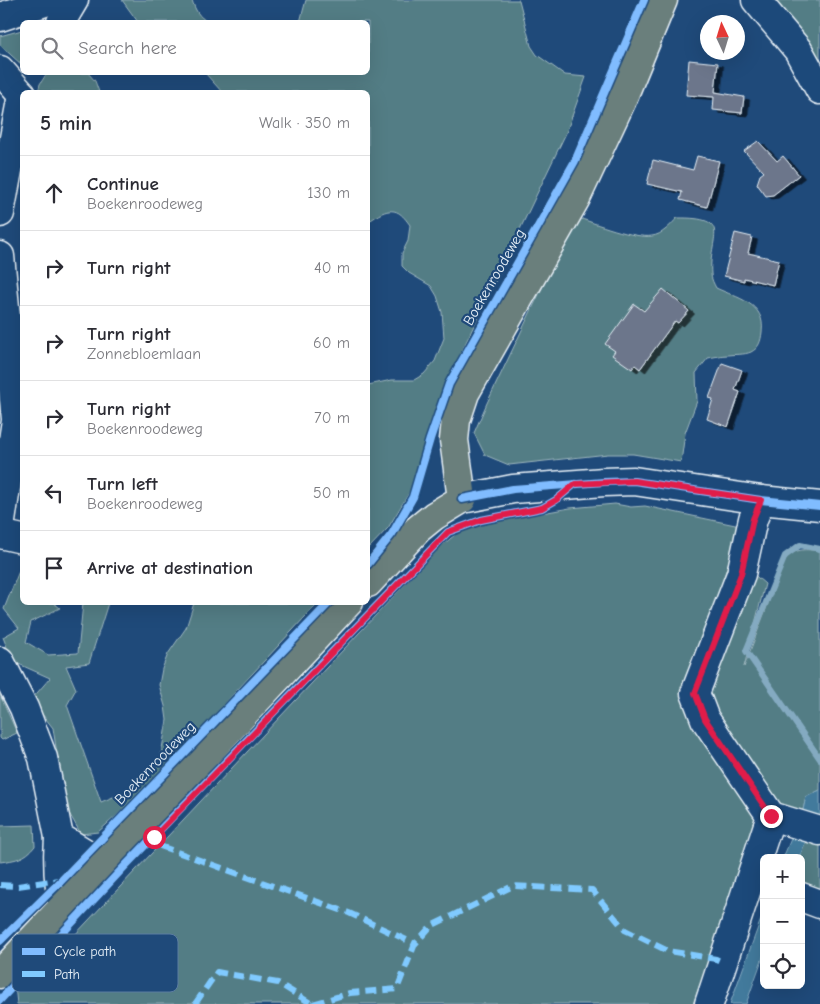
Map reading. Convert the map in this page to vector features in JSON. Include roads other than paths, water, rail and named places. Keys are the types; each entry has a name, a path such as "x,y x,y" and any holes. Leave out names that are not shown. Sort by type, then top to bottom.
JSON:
{"main road":[{"path":"370,581 418,529 434,516 462,499 454,440 456,420 465,393 576,198 622,102 663,0"},
{"name":"Boekenroodeweg","path":"38,934 346,605"},
{"name":"Boekenroodeweg","path":"0,974 12,961"}],"street":[{"path":"0,17 51,0"},
{"path":"62,20 74,0"},
{"path":"756,0 798,50 820,90"},
{"path":"0,70 20,91"},
{"path":"25,90 32,75"},
{"path":"0,213 20,110"},
{"path":"0,256 16,420 0,528"},
{"path":"462,499 513,489 634,481 761,500 820,506"},
{"path":"761,500 753,519 741,574 695,693 705,719 782,819 819,831"},
{"path":"0,534 20,539"},
{"path":"0,661 24,708 43,758 59,837 57,858 58,880 63,907"},
{"path":"708,1004 782,819"},
{"path":"59,837 87,854 107,862"},
{"path":"805,898 820,904"}],"water":[{"path":"820,790 820,815 816,817 801,854 785,854 803,810 806,797"},
{"path":"760,922 760,965 746,1004 730,1004"}],"waterway":[{"path":"820,549 800,545 785,556 746,651 820,759"}]}
